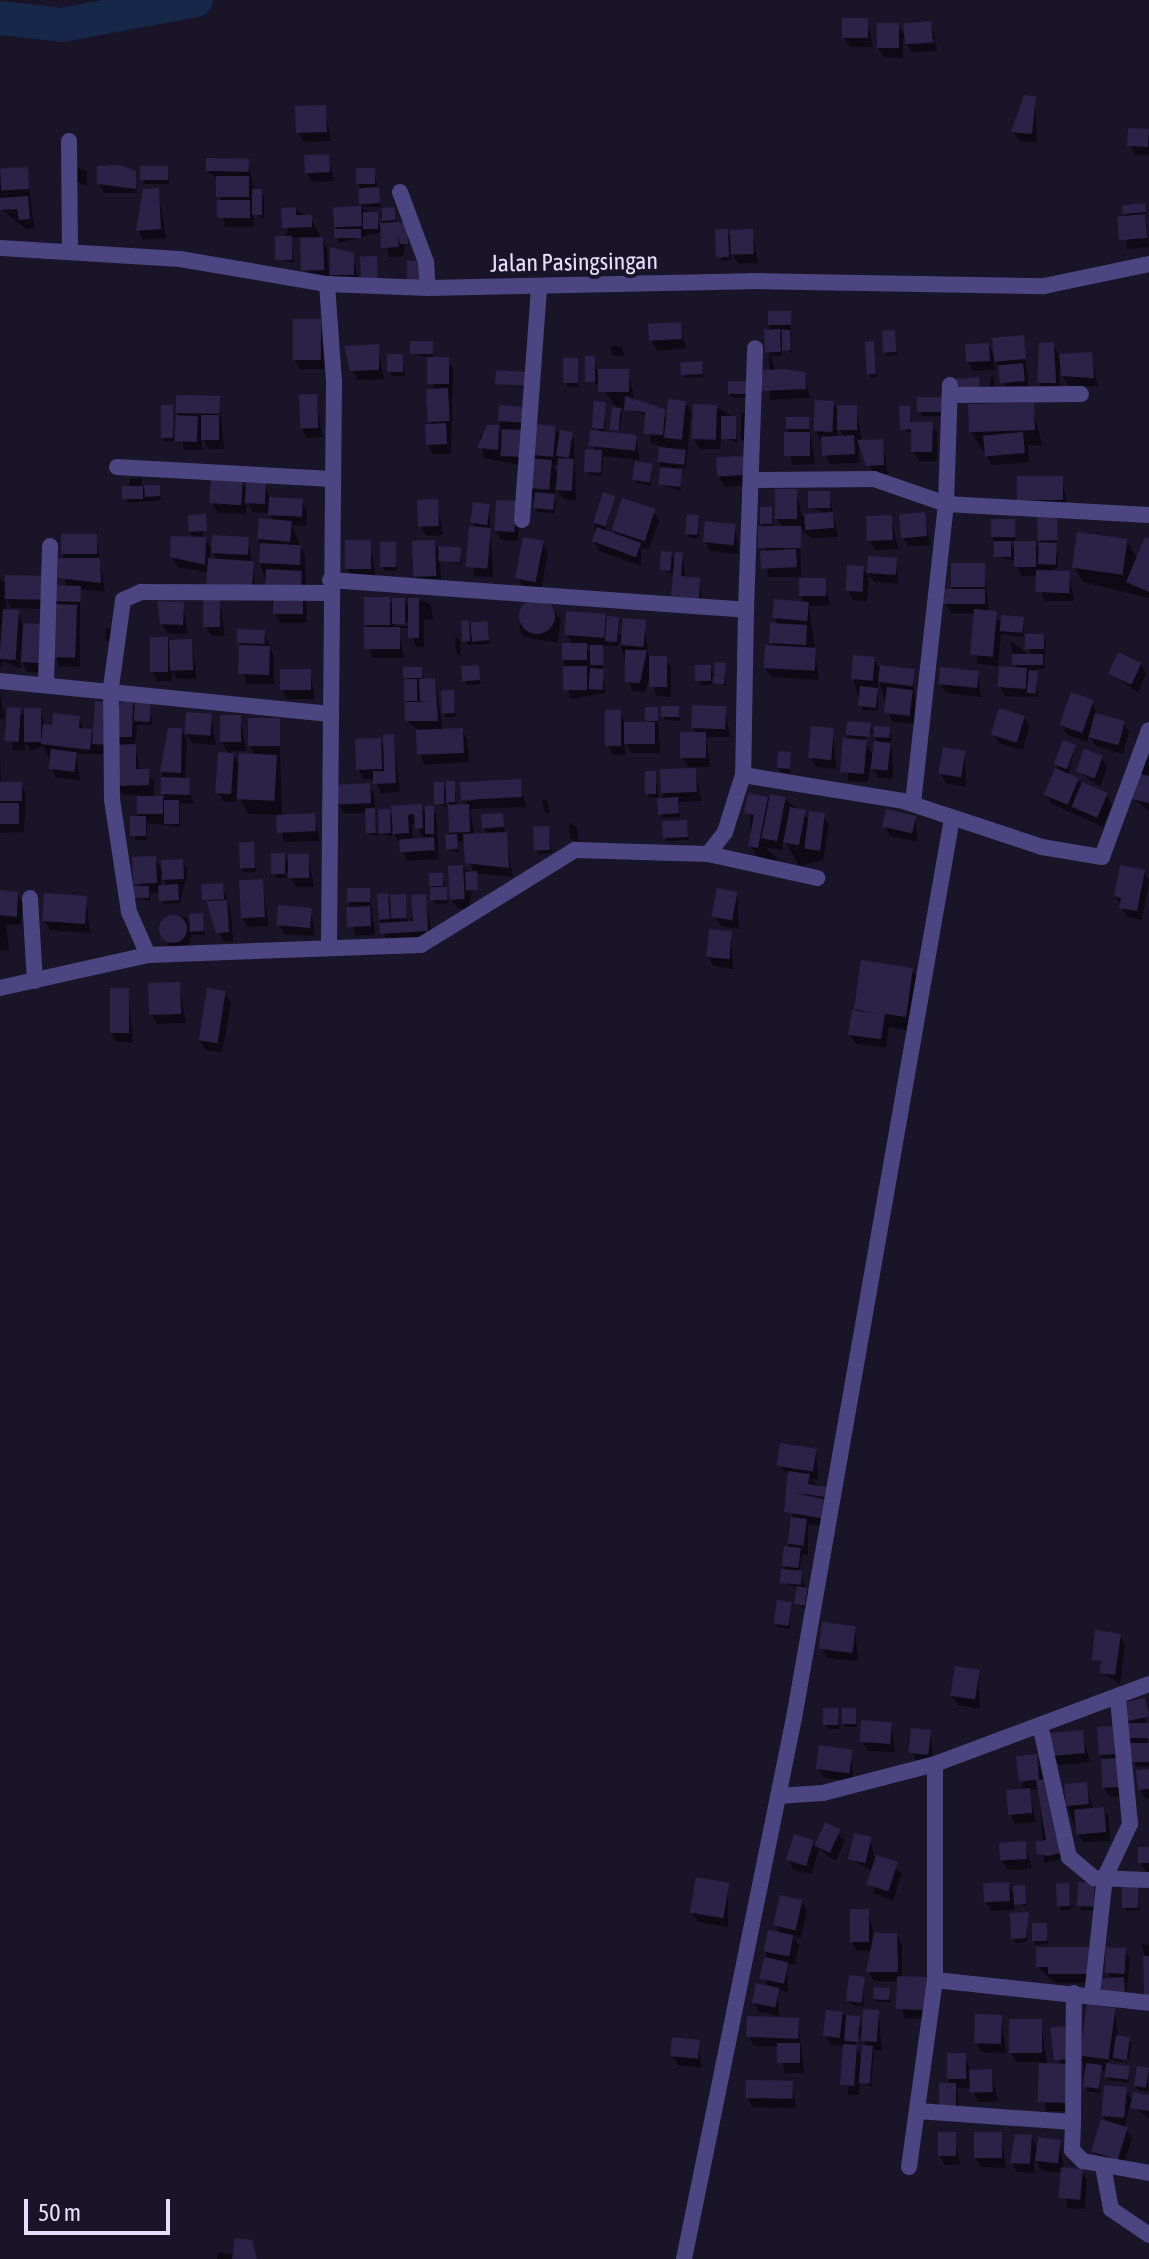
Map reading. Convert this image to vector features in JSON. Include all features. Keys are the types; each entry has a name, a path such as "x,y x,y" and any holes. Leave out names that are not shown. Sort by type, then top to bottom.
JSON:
{"street":[{"path":"69,141 70,250"},
{"path":"400,192 426,262 428,288"},
{"name":"Jalan Pasingsingan","path":"0,248 70,250 329,291 428,288 539,295 750,281 1044,286 1149,264"},
{"path":"329,291 332,479 329,948"},
{"path":"522,520 539,295"},
{"path":"708,854 725,832 743,775 746,610 755,480 755,348"},
{"path":"913,803 946,504 950,390 1081,394"},
{"path":"117,467 332,479"},
{"path":"755,480 892,480 946,504 1149,515"},
{"path":"46,683 50,546"},
{"path":"148,955 119,866 111,687 118,610 131,595 330,587 746,610"},
{"path":"0,681 111,687 330,714"},
{"path":"743,775 913,803 952,818 1102,857 1149,730"},
{"path":"684,2259 778,1796 952,818"},
{"path":"0,988 148,955 421,945 575,850 708,854 817,878"},
{"path":"30,898 35,981"},
{"path":"778,1796 823,1793 935,1764 1041,1729 1149,1684"},
{"path":"1092,1996 1105,1877 1130,1824 1118,1699"},
{"path":"1041,1729 1069,1857 1094,1878 1149,1880"},
{"path":"909,2167 935,1980 935,1764"},
{"path":"935,1980 1149,2003"},
{"path":"1074,1993 1072,2150 1103,2166 1149,2173"},
{"path":"918,2111 1073,2122"},
{"path":"1103,2166 1111,2209 1149,2235"}],"building":[{"path":"842,18 868,18 868,38 842,38"},
{"path":"931,21 933,42 905,44 903,23"},
{"path":"877,23 899,23 899,48 877,48"},
{"path":"1024,95 1036,96 1032,134 1011,132"},
{"path":"326,105 327,132 296,133 295,106"},
{"path":"1128,128 1149,129 1148,147 1127,146"},
{"path":"329,154 330,172 305,173 304,155"},
{"path":"206,158 249,159 249,172 206,171"},
{"path":"120,165 136,171 136,189 97,184 97,166"},
{"path":"140,166 168,166 168,180 140,180"},
{"path":"28,167 29,189 1,190 0,168"},
{"path":"356,168 375,168 375,184 356,184"},
{"path":"216,176 249,176 249,197 216,197"},
{"path":"379,187 380,203 359,204 358,188"},
{"path":"159,188 161,229 136,231 143,189"},
{"path":"252,189 262,189 262,215 252,215"},
{"path":"28,196 30,219 19,220 17,209 0,210 0,198"},
{"path":"217,200 250,200 250,218 217,218"},
{"path":"1145,203 1146,212 1123,214 1122,205"},
{"path":"361,206 362,226 334,227 333,207"},
{"path":"296,207 296,215 312,215 312,227 282,228 281,208"},
{"path":"395,207 395,220 382,221 382,208"},
{"path":"363,212 378,212 378,229 363,229"},
{"path":"1145,214 1147,238 1119,240 1117,216"},
{"path":"380,223 407,223 408,244 400,244 398,235 399,247 381,248"},
{"path":"334,229 361,229 361,238 334,238"},
{"path":"715,229 728,229 729,257 716,257"},
{"path":"753,229 754,254 731,255 730,230"},
{"path":"275,236 292,236 292,260 275,260"},
{"path":"323,237 324,270 301,271 300,238"},
{"path":"330,247 354,253 354,275 330,275"},
{"path":"377,256 378,279 361,280 360,257"},
{"path":"407,261 421,261 421,281 407,281"},
{"path":"768,311 791,311 791,325 768,325"},
{"path":"293,319 321,319 321,360 293,360"},
{"path":"681,322 682,339 649,341 648,324"},
{"path":"780,329 781,352 765,353 764,330"},
{"path":"782,330 790,330 791,350 782,351"},
{"path":"895,330 896,352 883,353 882,331"},
{"path":"1024,335 1026,359 994,362 992,338"},
{"path":"410,341 433,341 433,354 410,354"},
{"path":"865,341 874,341 876,374 867,374"},
{"path":"1054,342 1056,383 1037,383 1039,343"},
{"path":"989,343 990,361 966,362 965,344"},
{"path":"379,344 379,370 350,371 344,346"},
{"path":"1092,352 1094,378 1061,376 1059,354"},
{"path":"387,354 403,354 403,372 387,372"},
{"path":"585,356 595,356 595,382 585,382"},
{"path":"427,357 449,357 449,384 427,384"},
{"path":"563,358 578,358 578,383 563,383"},
{"path":"702,361 703,374 681,376 680,363"},
{"path":"1023,363 1025,381 1000,384 998,366"},
{"path":"598,369 629,369 629,392 598,392"},
{"path":"496,370 526,372 525,386 495,384"},
{"path":"761,370 805,372 806,389 762,391"},
{"path":"979,377 980,389 957,391 956,379"},
{"path":"728,381 748,381 748,394 728,394"},
{"path":"448,388 450,421 428,422 426,389"},
{"path":"317,394 318,428 300,429 299,395"},
{"path":"176,395 220,396 220,414 176,413"},
{"path":"625,396 665,409 663,435 644,434 645,412 624,410"},
{"path":"917,397 941,397 941,412 917,412"},
{"path":"668,399 686,401 682,440 664,438"},
{"path":"815,400 834,401 832,432 813,431"},
{"path":"594,401 606,402 604,429 592,428"},
{"path":"1034,402 1035,430 969,432 968,404"},
{"path":"693,404 717,405 716,440 692,439"},
{"path":"161,405 173,405 173,438 161,438"},
{"path":"499,405 526,407 525,423 498,421"},
{"path":"837,405 857,405 857,430 837,430"},
{"path":"899,406 910,406 910,422 933,422 932,452 911,452 911,429 900,430"},
{"path":"612,407 621,408 619,431 610,430"},
{"path":"176,415 198,416 197,442 175,441"},
{"path":"201,415 219,415 219,440 201,440"},
{"path":"721,416 736,416 736,439 721,439"},
{"path":"786,417 809,417 809,429 786,429"},
{"path":"446,423 447,444 426,445 425,424"},
{"path":"534,424 556,426 553,457 531,455"},
{"path":"487,425 499,425 498,450 477,448"},
{"path":"502,429 523,430 522,457 501,456"},
{"path":"560,430 573,432 569,458 556,456"},
{"path":"590,430 637,435 635,451 588,446"},
{"path":"784,432 810,432 810,456 784,456"},
{"path":"1023,432 1025,453 985,456 983,435"},
{"path":"854,435 855,454 822,456 821,437"},
{"path":"883,439 884,465 866,466 857,440"},
{"path":"659,447 686,450 684,465 657,462"},
{"path":"585,449 602,450 601,473 584,472"},
{"path":"743,456 744,475 717,476 716,457"},
{"path":"530,458 552,460 549,490 527,488"},
{"path":"558,458 574,459 572,491 556,490"},
{"path":"635,461 653,464 650,483 632,480"},
{"path":"660,467 682,469 680,487 658,485"},
{"path":"1017,476 1063,476 1063,500 1017,500"},
{"path":"211,478 243,480 241,505 209,503"},
{"path":"246,480 266,481 265,504 245,503"},
{"path":"144,485 160,485 160,496 145,497"},
{"path":"122,486 143,486 143,499 122,499"},
{"path":"775,489 797,489 797,519 775,519"},
{"path":"808,491 830,491 830,508 808,508"},
{"path":"535,492 555,494 553,510 533,508"},
{"path":"603,492 615,496 605,526 593,522"},
{"path":"269,497 303,499 302,517 268,515"},
{"path":"622,498 655,509 645,541 611,530"},
{"path":"438,499 439,526 418,527 417,500"},
{"path":"496,500 516,501 514,532 494,531"},
{"path":"473,502 490,504 487,525 470,523"},
{"path":"760,507 772,507 772,524 760,524"},
{"path":"833,512 834,528 805,530 804,514"},
{"path":"925,512 927,536 901,538 899,514"},
{"path":"206,514 207,531 189,532 188,515"},
{"path":"687,514 699,515 697,535 685,534"},
{"path":"892,515 893,540 867,541 866,516"},
{"path":"1057,516 1058,540 1038,541 1037,517"},
{"path":"259,518 292,521 290,542 257,539"},
{"path":"991,519 1015,519 1015,537 991,537"},
{"path":"705,521 736,524 734,545 703,542"},
{"path":"469,526 491,528 487,569 465,567"},
{"path":"758,526 801,526 801,548 758,548"},
{"path":"597,527 641,543 636,557 592,541"},
{"path":"1077,532 1128,539 1122,575 1072,568"},
{"path":"61,534 97,534 97,554 61,554"},
{"path":"212,535 249,537 248,555 211,553"},
{"path":"171,536 206,537 205,565 170,557"},
{"path":"523,537 544,541 536,582 515,578"},
{"path":"1145,537 1149,538 1149,592 1126,582"},
{"path":"345,540 371,540 371,569 345,569"},
{"path":"435,540 436,576 413,577 412,541"},
{"path":"994,541 1011,541 1011,557 994,557"},
{"path":"1014,541 1036,541 1036,567 1014,567"},
{"path":"380,542 396,542 396,567 380,567"},
{"path":"1039,542 1057,543 1056,565 1038,564"},
{"path":"260,543 301,545 300,565 259,563"},
{"path":"439,546 461,547 460,562 438,561"},
{"path":"796,549 797,567 761,569 760,551"},
{"path":"661,551 672,552 670,571 659,570"},
{"path":"675,552 683,552 681,576 700,578 699,599 671,596"},
{"path":"868,556 897,558 896,575 867,573"},
{"path":"58,558 100,558 101,583 58,578"},
{"path":"208,558 254,561 252,587 206,584"},
{"path":"951,563 985,563 985,587 951,587"},
{"path":"847,565 864,566 863,592 846,591"},
{"path":"266,569 302,571 301,588 265,586"},
{"path":"1036,570 1070,571 1069,593 1035,592"},
{"path":"5,575 44,576 44,600 5,599"},
{"path":"799,578 826,578 826,596 799,596"},
{"path":"52,585 81,586 80,602 51,601"},
{"path":"943,589 985,589 985,604 943,604"},
{"path":"273,594 303,594 303,614 273,614"},
{"path":"203,596 220,596 220,627 203,627"},
{"path":"364,597 390,597 390,625 364,625"},
{"path":"392,598 405,598 405,624 392,624"},
{"path":"408,598 419,598 419,638 408,638"},
{"path":"537,598 550,603 555,616 550,629 537,634 524,629 519,616 524,603"},
{"path":"774,599 809,602 807,621 772,618"},
{"path":"157,601 184,602 183,625 160,624"},
{"path":"52,604 77,605 75,658 50,657"},
{"path":"3,609 19,610 15,660 0,659"},
{"path":"974,609 997,611 993,657 970,655"},
{"path":"566,611 606,614 604,638 564,635"},
{"path":"1001,615 1024,617 1023,633 1000,631"},
{"path":"607,616 619,617 617,642 605,641"},
{"path":"623,618 646,620 644,647 621,645"},
{"path":"461,620 469,620 470,641 462,641"},
{"path":"487,621 489,640 472,642 470,623"},
{"path":"23,623 42,624 40,663 21,662"},
{"path":"770,623 807,625 806,645 769,643"},
{"path":"364,627 400,627 400,649 364,649"},
{"path":"237,629 265,630 264,644 237,643"},
{"path":"1025,634 1044,634 1044,649 1025,649"},
{"path":"150,637 168,637 168,672 150,672"},
{"path":"192,639 193,670 170,671 169,640"},
{"path":"562,643 587,643 587,660 562,660"},
{"path":"239,645 270,646 269,675 238,674"},
{"path":"590,645 603,645 603,665 590,665"},
{"path":"765,645 816,648 815,671 764,668"},
{"path":"625,650 647,650 640,683 625,682"},
{"path":"1118,652 1142,663 1131,685 1108,674"},
{"path":"1012,654 1043,654 1043,665 1012,665"},
{"path":"853,655 875,657 873,681 851,679"},
{"path":"649,656 667,656 667,687 649,687"},
{"path":"715,662 726,663 724,684 713,683"},
{"path":"479,665 480,680 462,681 461,666"},
{"path":"695,665 711,665 711,681 695,681"},
{"path":"880,665 915,669 913,686 878,682"},
{"path":"563,666 587,666 587,690 563,690"},
{"path":"999,666 1027,668 1025,689 998,687"},
{"path":"403,667 422,667 422,678 403,678"},
{"path":"940,667 979,671 977,688 938,684"},
{"path":"590,668 604,669 603,690 589,689"},
{"path":"280,669 311,669 311,690 280,690"},
{"path":"1029,670 1038,671 1036,694 1027,693"},
{"path":"435,678 438,721 405,721 405,702 428,702 420,701 419,679"},
{"path":"404,679 417,679 417,701 404,701"},
{"path":"860,686 878,688 876,708 858,706"},
{"path":"887,687 913,690 910,716 884,713"},
{"path":"441,690 454,690 455,713 442,713"},
{"path":"1071,692 1094,700 1082,733 1060,725"},
{"path":"121,700 133,701 132,737 114,737"},
{"path":"95,701 104,702 109,745 92,744"},
{"path":"135,701 151,702 150,722 134,721"},
{"path":"692,705 726,706 725,729 691,728"},
{"path":"661,706 679,706 679,717 661,717"},
{"path":"7,707 21,708 19,742 5,741"},
{"path":"645,707 658,707 658,721 645,721"},
{"path":"24,708 41,708 41,742 24,742"},
{"path":"999,708 1025,716 1017,743 991,735"},
{"path":"605,710 621,710 621,746 605,746"},
{"path":"186,712 212,714 210,736 184,734"},
{"path":"53,713 80,716 79,728 92,729 90,750 41,744 43,724 52,725"},
{"path":"1095,713 1125,721 1118,745 1089,737"},
{"path":"220,715 241,715 241,742 220,742"},
{"path":"248,718 280,718 280,746 248,746"},
{"path":"847,721 871,723 870,737 846,735"},
{"path":"624,722 655,722 655,744 624,744"},
{"path":"811,726 834,728 831,760 808,758"},
{"path":"874,726 890,727 889,738 873,737"},
{"path":"168,728 182,728 181,773 160,772"},
{"path":"463,728 464,753 417,755 416,730"},
{"path":"680,732 706,732 706,758 680,758"},
{"path":"394,734 396,783 373,784 373,771 384,771 383,735"},
{"path":"381,738 382,769 356,770 355,739"},
{"path":"843,738 867,740 864,774 840,772"},
{"path":"1063,740 1076,745 1067,769 1054,764"},
{"path":"874,741 891,743 887,771 871,769"},
{"path":"136,744 136,769 149,769 149,785 115,786 115,745"},
{"path":"943,747 966,751 961,778 938,774"},
{"path":"51,749 77,752 74,772 49,769"},
{"path":"1084,749 1103,756 1095,778 1076,772"},
{"path":"778,751 791,752 790,769 777,768"},
{"path":"218,752 234,753 231,794 215,793"},
{"path":"239,753 277,755 275,801 237,799"},
{"path":"696,768 697,792 661,793 660,769"},
{"path":"1055,768 1079,778 1068,805 1044,795"},
{"path":"645,771 656,771 656,794 645,794"},
{"path":"1137,773 1149,776 1149,803 1131,799"},
{"path":"161,777 190,778 189,795 160,794"},
{"path":"521,779 522,797 461,800 460,782"},
{"path":"446,781 455,781 455,802 446,802"},
{"path":"0,782 22,782 22,801 0,801"},
{"path":"434,782 444,782 444,804 434,804"},
{"path":"1082,782 1108,793 1097,818 1071,807"},
{"path":"370,783 371,803 337,805 336,785"},
{"path":"748,793 768,797 758,848 748,846 754,815 744,813"},
{"path":"770,794 786,797 777,841 761,838"},
{"path":"137,796 163,796 163,814 137,814"},
{"path":"678,797 679,813 658,814 657,798"},
{"path":"164,800 179,800 179,824 164,824"},
{"path":"0,803 19,803 19,824 0,824"},
{"path":"422,804 423,828 415,829 414,814 408,815 409,833 393,834 391,806"},
{"path":"469,804 470,832 449,833 448,805"},
{"path":"425,806 434,806 434,834 425,834"},
{"path":"790,807 806,810 799,845 783,842"},
{"path":"365,808 375,808 376,833 366,833"},
{"path":"378,809 390,809 391,833 379,833"},
{"path":"886,809 916,816 912,834 882,827"},
{"path":"809,811 825,813 820,851 804,849"},
{"path":"315,813 316,831 277,833 276,815"},
{"path":"503,813 504,827 482,829 481,815"},
{"path":"130,816 146,816 146,836 130,836"},
{"path":"687,820 688,837 663,838 662,821"},
{"path":"549,826 550,850 534,851 533,827"},
{"path":"507,832 509,868 465,863 463,834"},
{"path":"457,834 458,849 446,850 445,835"},
{"path":"434,837 435,850 400,852 399,839"},
{"path":"254,842 255,868 240,869 239,843"},
{"path":"271,853 285,853 285,874 271,874"},
{"path":"288,854 309,854 309,878 288,878"},
{"path":"156,856 157,883 133,884 132,857"},
{"path":"183,859 184,879 162,880 161,860"},
{"path":"463,865 465,899 450,900 448,866"},
{"path":"1120,865 1145,870 1137,911 1119,908 1121,898 1114,896"},
{"path":"477,871 478,890 466,891 465,872"},
{"path":"429,873 443,873 443,886 429,886"},
{"path":"263,879 265,917 241,918 239,880"},
{"path":"223,883 224,899 202,900 201,885"},
{"path":"178,884 179,900 159,901 158,885"},
{"path":"131,886 149,886 149,898 131,898"},
{"path":"430,887 447,887 447,900 430,900"},
{"path":"347,888 370,888 370,902 347,902"},
{"path":"717,888 738,892 732,920 711,916"},
{"path":"0,890 18,892 17,917 0,915"},
{"path":"44,893 87,896 85,924 42,921"},
{"path":"388,893 390,919 379,920 377,894"},
{"path":"406,894 407,918 391,919 390,895"},
{"path":"426,894 428,931 380,934 379,923 413,921 411,895"},
{"path":"227,900 229,932 216,933 206,901"},
{"path":"278,905 312,908 310,928 276,925"},
{"path":"370,906 371,926 347,927 346,907"},
{"path":"203,913 204,931 190,932 189,914"},
{"path":"173,915 183,919 187,929 183,939 173,943 163,939 159,929 163,919"},
{"path":"709,929 732,931 729,959 707,957"},
{"path":"861,960 913,968 906,1017 885,1014 881,1039 848,1035 852,1010 877,1014 854,1009"},
{"path":"180,982 181,1014 149,1015 148,983"},
{"path":"110,988 129,988 129,1033 110,1033"},
{"path":"207,988 226,991 217,1043 199,1040"},
{"path":"780,1443 817,1449 813,1472 776,1466"},
{"path":"788,1471 810,1474 808,1484 827,1487 826,1497 794,1493 824,1499 821,1518 784,1512"},
{"path":"791,1517 807,1519 804,1546 788,1544"},
{"path":"784,1546 801,1548 798,1568 782,1566"},
{"path":"781,1569 802,1571 801,1585 780,1583"},
{"path":"797,1586 808,1588 805,1606 794,1604"},
{"path":"777,1600 792,1602 789,1626 774,1624"},
{"path":"822,1622 856,1626 852,1653 819,1649"},
{"path":"1095,1630 1121,1634 1115,1675 1099,1673 1101,1661 1092,1660"},
{"path":"955,1666 980,1670 975,1700 950,1696"},
{"path":"1145,1698 1149,1717 1127,1721 1123,1703"},
{"path":"823,1708 838,1708 838,1725 823,1725"},
{"path":"842,1708 856,1708 856,1724 842,1724"},
{"path":"861,1720 892,1722 890,1744 859,1742"},
{"path":"1126,1723 1149,1723 1149,1738 1126,1738"},
{"path":"1113,1726 1115,1754 1099,1755 1097,1727"},
{"path":"911,1728 931,1730 928,1755 908,1753"},
{"path":"1083,1730 1085,1753 1051,1756 1049,1733"},
{"path":"1130,1743 1149,1743 1149,1762 1130,1762"},
{"path":"819,1745 853,1750 849,1773 816,1769"},
{"path":"1037,1754 1039,1780 1049,1778 1061,1853 1048,1856 1037,1854 1035,1842 1046,1840 1036,1780 1019,1781 1016,1756"},
{"path":"1122,1758 1123,1787 1102,1788 1101,1759"},
{"path":"1149,1769 1149,1789 1138,1790 1136,1770"},
{"path":"1087,1782 1089,1804 1066,1806 1064,1784"},
{"path":"1030,1788 1032,1813 1008,1815 1006,1790"},
{"path":"1104,1807 1106,1832 1076,1835 1074,1810"},
{"path":"825,1822 841,1829 830,1853 814,1846"},
{"path":"854,1833 872,1837 865,1863 848,1859"},
{"path":"794,1834 814,1840 806,1866 786,1860"},
{"path":"1026,1841 1027,1859 1000,1860 999,1842"},
{"path":"1138,1847 1149,1847 1149,1863 1138,1863"},
{"path":"876,1855 898,1862 888,1892 866,1884"},
{"path":"696,1877 729,1883 723,1918 690,1912"},
{"path":"1009,1882 1010,1901 984,1902 983,1883"},
{"path":"1078,1882 1095,1883 1094,1907 1077,1906"},
{"path":"1056,1883 1069,1883 1070,1906 1057,1906"},
{"path":"1025,1885 1026,1904 1014,1905 1013,1886"},
{"path":"1122,1887 1138,1887 1138,1908 1122,1908"},
{"path":"780,1895 802,1900 795,1930 773,1925"},
{"path":"850,1909 869,1909 869,1942 850,1942"},
{"path":"1029,1912 1026,1938 1011,1939 1010,1913"},
{"path":"1032,1923 1047,1923 1047,1941 1032,1941"},
{"path":"768,1930 794,1935 789,1957 764,1952"},
{"path":"874,1933 897,1933 898,1972 866,1972"},
{"path":"1036,1947 1089,1947 1089,1974 1048,1974 1048,1967 1036,1967"},
{"path":"1106,1947 1126,1948 1125,1974 1105,1973"},
{"path":"1143,1956 1149,1956 1149,1995 1144,1996"},
{"path":"764,1957 788,1962 784,1984 759,1979"},
{"path":"849,1975 865,1977 862,2003 846,2001"},
{"path":"897,1976 927,1977 926,2010 896,2009"},
{"path":"1124,1977 1125,1993 1102,1995 1101,1979"},
{"path":"756,1983 779,1988 775,2008 752,2003"},
{"path":"874,1987 890,1988 889,2000 873,1999"},
{"path":"1087,2004 1116,2008 1108,2060 1080,2055"},
{"path":"863,2009 879,2010 877,2042 861,2041"},
{"path":"826,2010 843,2012 840,2038 823,2036"},
{"path":"975,2014 1002,2015 1001,2044 974,2043"},
{"path":"846,2015 860,2016 858,2042 844,2041"},
{"path":"747,2016 799,2018 798,2039 746,2037"},
{"path":"1009,2019 1042,2019 1042,2053 1009,2053"},
{"path":"1065,2026 1069,2059 1054,2061 1050,2028"},
{"path":"1116,2035 1130,2037 1127,2060 1113,2058"},
{"path":"672,2037 700,2040 698,2059 670,2056"},
{"path":"777,2043 800,2043 800,2063 777,2063"},
{"path":"843,2044 857,2045 854,2086 840,2085"},
{"path":"862,2045 873,2046 870,2084 859,2083"},
{"path":"947,2053 966,2053 966,2079 947,2079"},
{"path":"1039,2063 1069,2064 1068,2103 1038,2102"},
{"path":"1086,2063 1102,2065 1099,2089 1083,2087"},
{"path":"1106,2063 1130,2066 1128,2080 1104,2077"},
{"path":"1137,2066 1149,2068 1146,2088 1134,2086"},
{"path":"992,2069 993,2092 970,2093 969,2070"},
{"path":"746,2080 793,2081 793,2099 746,2098"},
{"path":"939,2083 956,2083 956,2109 939,2109"},
{"path":"1104,2085 1127,2087 1124,2118 1101,2116"},
{"path":"1133,2092 1149,2095 1149,2111 1130,2108"},
{"path":"1101,2119 1128,2127 1118,2160 1091,2152"},
{"path":"938,2132 956,2132 956,2156 938,2156"},
{"path":"974,2132 1002,2132 1002,2158 974,2158"},
{"path":"1015,2134 1032,2135 1030,2164 1010,2163"},
{"path":"1038,2137 1061,2140 1058,2164 1035,2161"},
{"path":"1061,2167 1083,2169 1080,2200 1058,2198"},
{"path":"235,2238 252,2240 257,2259 232,2259"}],"waterway":[{"path":"0,18 62,25 196,0"}]}
